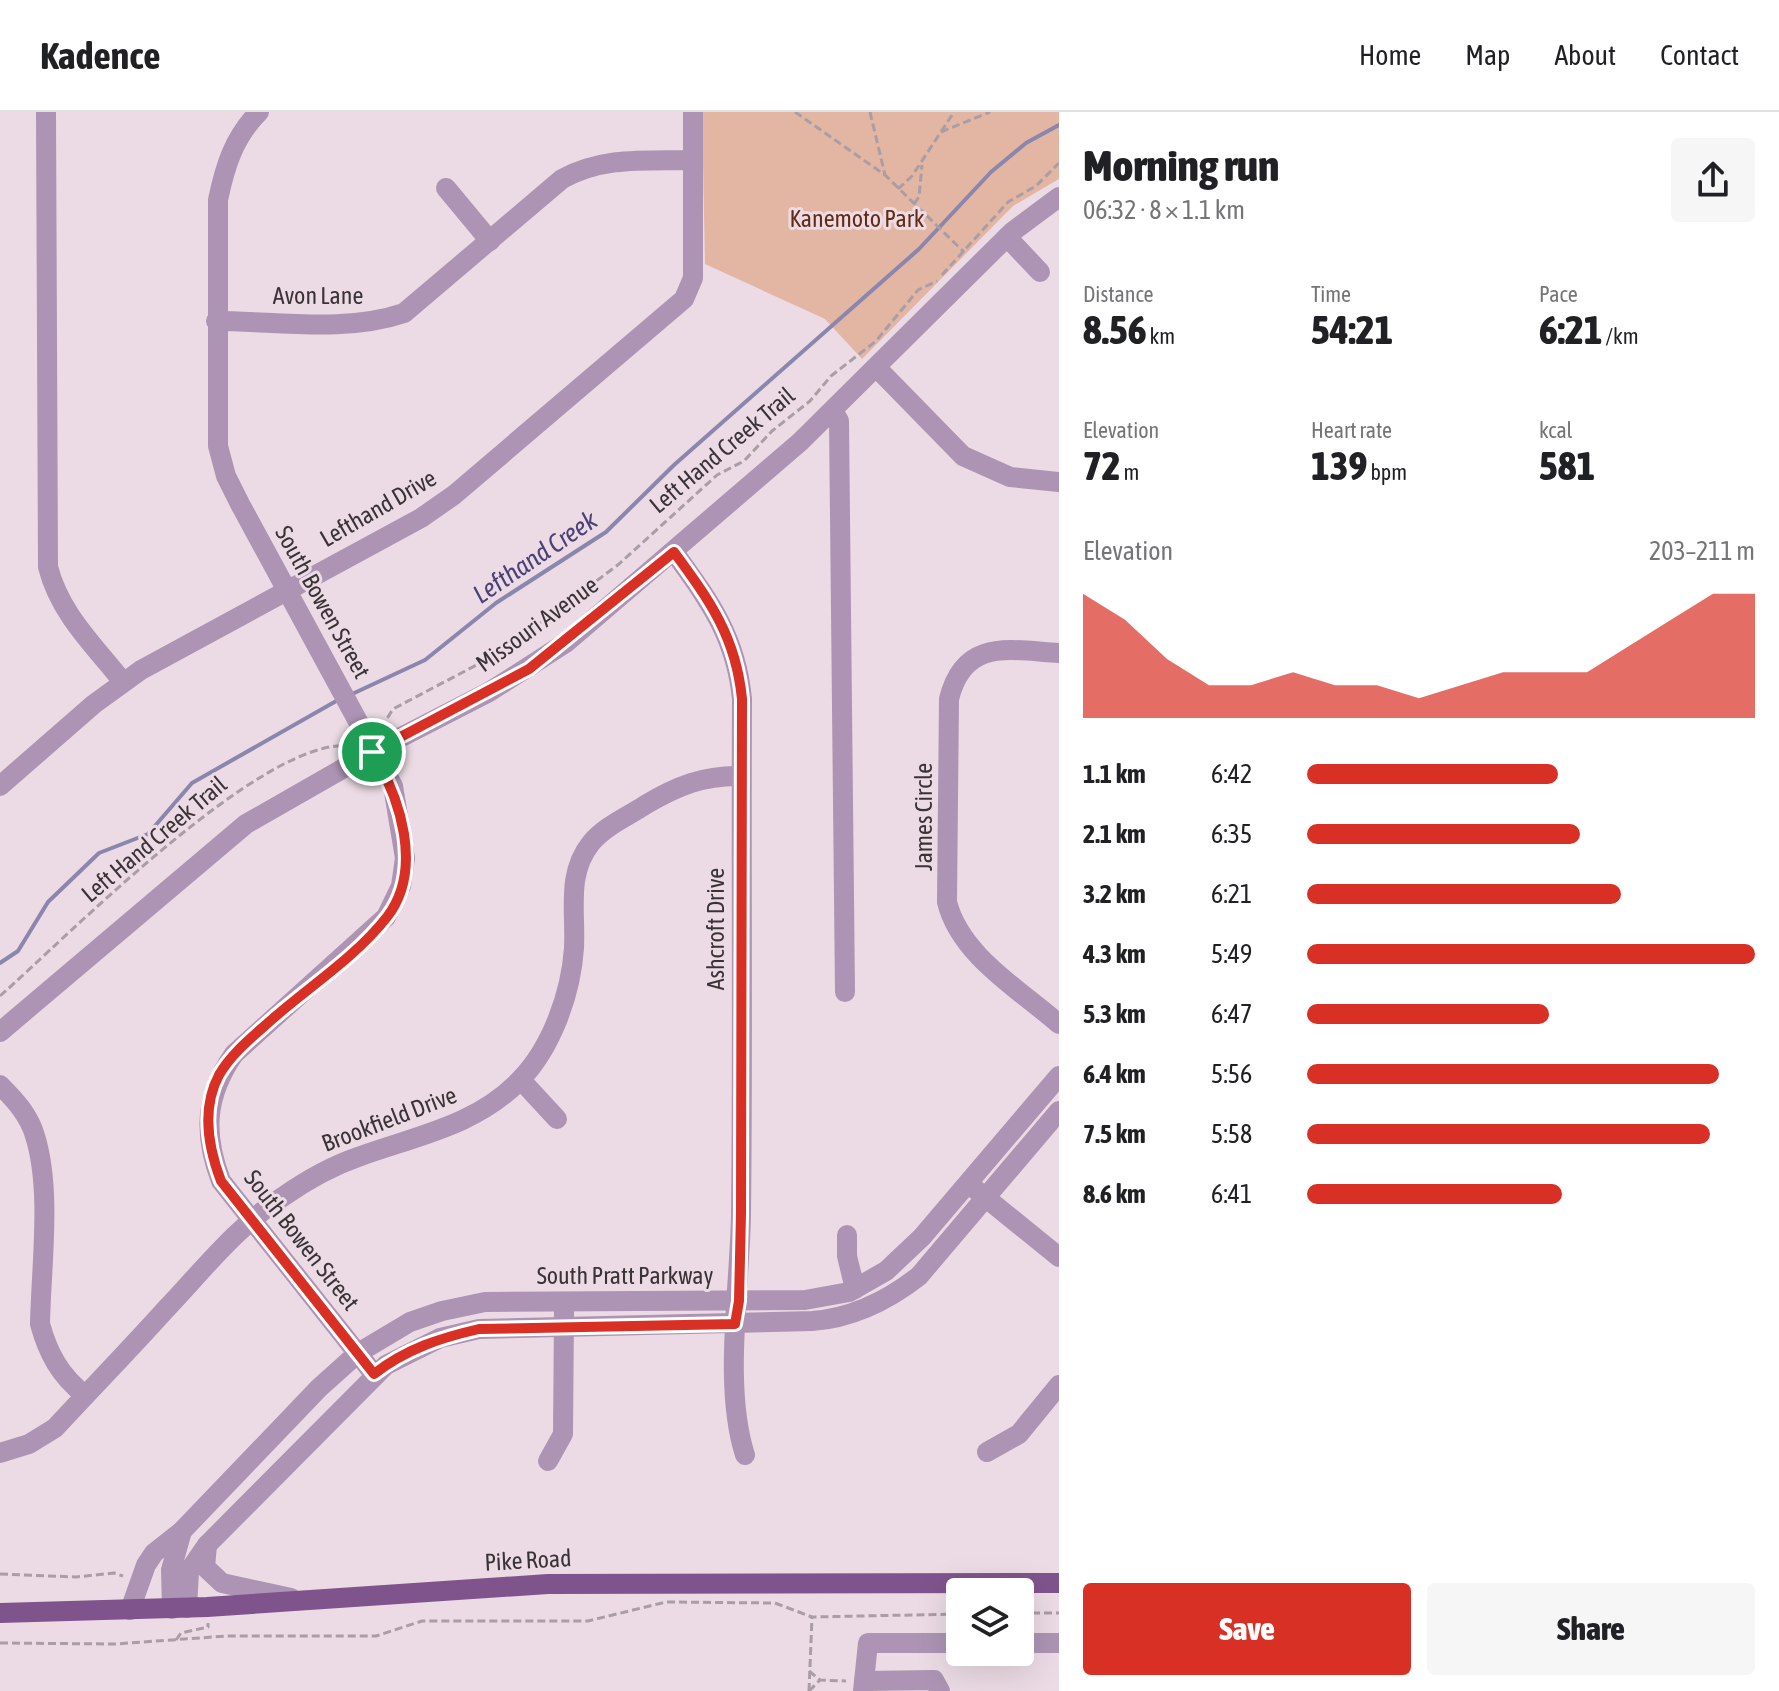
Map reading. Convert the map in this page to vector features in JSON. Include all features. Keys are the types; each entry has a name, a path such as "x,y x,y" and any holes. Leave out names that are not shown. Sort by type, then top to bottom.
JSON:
{"main road":[{"name":"Pike Road","path":"0,1613 179,1608 548,1584 1059,1583"}],"street":[{"path":"46,112 48,567 55,593 68,616 123,682"},
{"name":"South Bowen Street","path":"259,112 236,141 225,163 216,224 218,446 226,476 393,786 402,820 405,858 394,905 386,917 347,956 234,1054 219,1075 210,1099 211,1154 221,1181 374,1374"},
{"name":"Lefthand Drive","path":"0,786 123,682 421,518 454,495 684,299 693,278 693,112"},
{"name":"Avon Lane","path":"216,321 348,324 380,321 404,313 562,179 584,167 607,161 693,160"},
{"path":"446,188 490,241"},
{"name":"Missouri Avenue","path":"0,1032 246,824 372,752 529,669 674,552 833,411 1007,237 1059,197"},
{"path":"1007,237 1040,272"},
{"path":"877,368 963,456 1010,477 1059,482"},
{"path":"833,411 839,421 845,992"},
{"name":"Ashcroft Drive","path":"674,552 723,624 736,657 742,699 739,1301 735,1324 737,1431 745,1455"},
{"name":"James Circle","path":"1059,653 989,652 964,665 954,681 949,699 947,902 952,922 963,941 1059,1024"},
{"name":"Brookfield Drive","path":"0,1453 29,1444 55,1428 199,1272 251,1221 318,1174 359,1156 458,1124 487,1107 521,1080 541,1050 568,987 574,948 573,886 580,861 591,844 604,830 691,781 716,776 741,776"},
{"name":"South Pratt Parkway","path":"130,1610 146,1565 319,1388 358,1353 410,1322 485,1302 805,1300 855,1289 886,1271 922,1237 1059,1076"},
{"path":"521,1080 557,1119"},
{"path":"0,1085 21,1106 35,1133 42,1164 40,1324 47,1349 59,1370 85,1395"},
{"name":"South Pratt Parkway","path":"179,1608 189,1571 207,1545 374,1374 412,1349 440,1338 479,1329 835,1319 873,1306 919,1276 1059,1111"},
{"path":"967,1182 1059,1257"},
{"path":"847,1235 847,1256 855,1289"},
{"path":"548,1461 563,1434 563,1300"},
{"path":"987,1452 1019,1434 1059,1385"},
{"name":"South Pratt Parkway","path":"179,1608 171,1570 182,1531"},
{"path":"207,1545 205,1567 222,1583 307,1601"},
{"path":"940,1691 934,1680 864,1686 868,1643 946,1643"},
{"path":"1034,1643 1059,1643"}],"path":[{"path":"795,112 885,175 964,252"},
{"path":"870,112 885,175"},
{"path":"898,189 922,161 954,112"},
{"path":"941,132 990,112"},
{"path":"914,204 919,197 922,161"},
{"name":"Left Hand Creek Trail","path":"381,728 393,709 441,687 537,628 555,610 619,564 717,475 744,461 757,444 791,418 844,366 876,341 918,290 937,281 1015,198 1036,186 1059,163"},
{"path":"1015,198 1019,203"},
{"path":"844,366 850,371"},
{"path":"662,524 667,530"},
{"name":"Left Hand Creek Trail","path":"0,996 169,844 236,791 313,750 334,744 351,746"},
{"path":"0,1574 76,1577 114,1573 133,1580"},
{"path":"0,1643 115,1644 376,1636 422,1621 588,1621 666,1602 775,1603 812,1617 946,1614"},
{"path":"1034,1613 1059,1613"},
{"path":"809,1691 812,1617"},
{"path":"176,1640 181,1633 208,1627 208,1622"},
{"path":"809,1671 820,1680 864,1686"},
{"path":"809,1691 820,1680"}],"green space":[{"name":"Kanemoto Park","path":"702,112 1059,112 1059,179 1013,206 862,359 825,319 705,264"}],"waterway":[{"name":"Lefthand Creek","path":"350,695 425,660 496,603 606,532 674,465 919,249 991,172 1026,143 1059,125"},
{"name":"Lefthand Creek","path":"0,963 18,951 48,902 99,853 148,834 192,783 338,700"}],"route":[{"path":"674,552 709,601 729,636 739,667 742,699 741,1213 739,1301 735,1324 479,1329 440,1338 412,1349 374,1374 221,1181 211,1154 208,1125 210,1099 219,1075 234,1054 347,956 386,917 401,886 405,858 402,820 393,786 372,752 529,669 567,642 674,552"}]}
